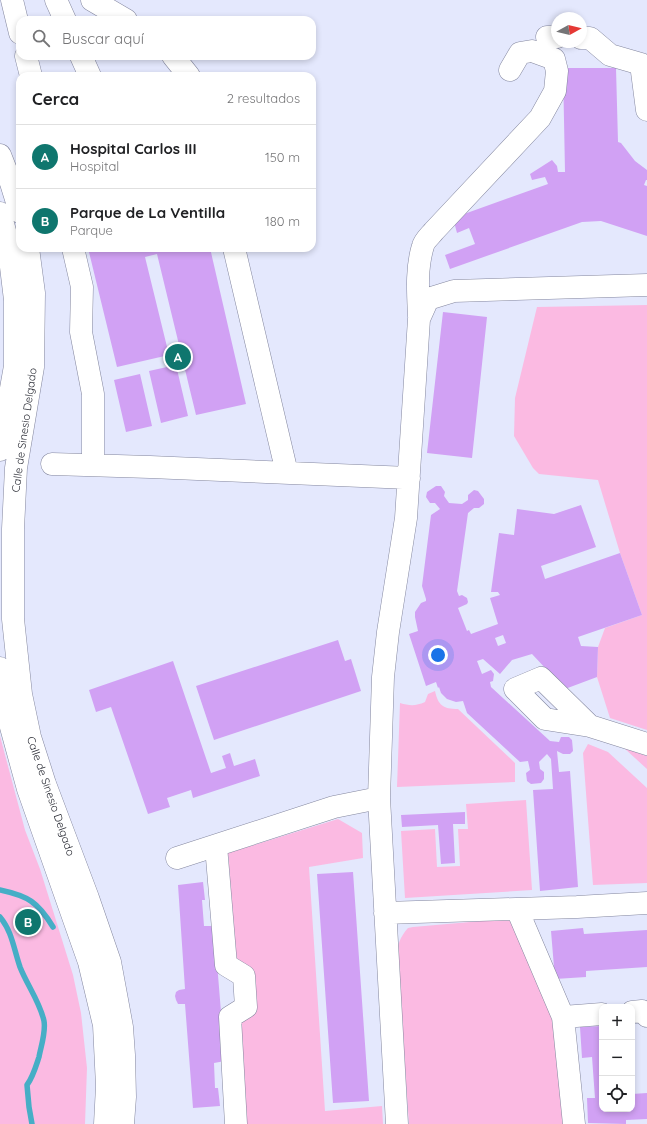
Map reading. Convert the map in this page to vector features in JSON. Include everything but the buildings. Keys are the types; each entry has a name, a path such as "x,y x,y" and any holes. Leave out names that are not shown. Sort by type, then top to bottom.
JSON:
{"main road":[{"path":"12,0 16,16"},
{"path":"56,0 63,16"},
{"path":"92,0 119,16"},
{"path":"587,38 590,38 610,54 641,64 647,110"},
{"path":"397,1124 379,798 384,670 388,632 406,518 419,319 418,292 420,264 423,245 434,231 540,118 554,91 557,71 554,59 532,51 520,53 510,70"},
{"path":"27,60 30,72"},
{"path":"83,60 88,72"},
{"path":"176,60 186,72"},
{"path":"0,155 16,199"},
{"name":"Calle de Sinesio Delgado","path":"0,213 8,242 15,300 15,366 0,450"},
{"name":"Calle de Sinesio Delgado","path":"29,252 34,293 33,368 16,468 13,529 13,618 21,694 30,737 45,784 88,898 110,962 122,1027 124,1069 123,1124"},
{"path":"74,252 82,287 81,332 93,394 93,465"},
{"path":"235,252 287,473"},
{"path":"419,319 428,299 454,291 647,285"},
{"path":"52,464 409,478"},
{"name":"Calle de Sinesio Delgado","path":"0,668 3,698 28,789 89,962 104,1025 107,1086 105,1124"},
{"path":"590,726 647,744"},
{"path":"177,858 334,807 379,798"},
{"path":"216,846 226,965 244,976 246,1007 230,1017 236,1124"},
{"path":"386,913 577,907 647,903"},
{"path":"517,909 563,1017 574,1124"},
{"path":"635,1012 642,1011 647,1016"},
{"path":"563,1017 599,1014"}],"shaded area":[{"path":"647,305 647,730 610,718 597,677 598,647 605,628 642,615 620,553 598,480 539,474 533,468 514,436 515,398 537,307"},
{"path":"435,691 438,700 442,705 448,708 458,709 515,763 515,782 397,787 400,703 416,705 425,702 428,694"},
{"path":"0,736 25,830 40,869 73,975 81,1013 87,1068 85,1124 0,1124"},
{"path":"588,744 608,752 647,788 647,883 593,885 583,753"},
{"path":"624,748 647,756 647,769"},
{"path":"526,800 532,890 405,898 401,831 435,829 437,867 460,866 458,829 468,829 466,804"},
{"path":"338,819 362,833 363,858 309,867 325,1111 382,1106 383,1124 243,1124 236,962 228,853"},
{"path":"517,918 563,1017 574,1124 409,1124 397,957 398,945 401,938 408,928 413,927"}],"waterway":[{"path":"0,890 18,895 31,901 48,918 53,927"},
{"path":"0,917 10,934 20,967 40,1007 44,1021 44,1034 39,1057 33,1075 27,1085 32,1124"}],"place":[{"name":"Hospital Carlos III","path":"178,357"},
{"name":"Parque de La Ventilla","path":"28,922"}]}
